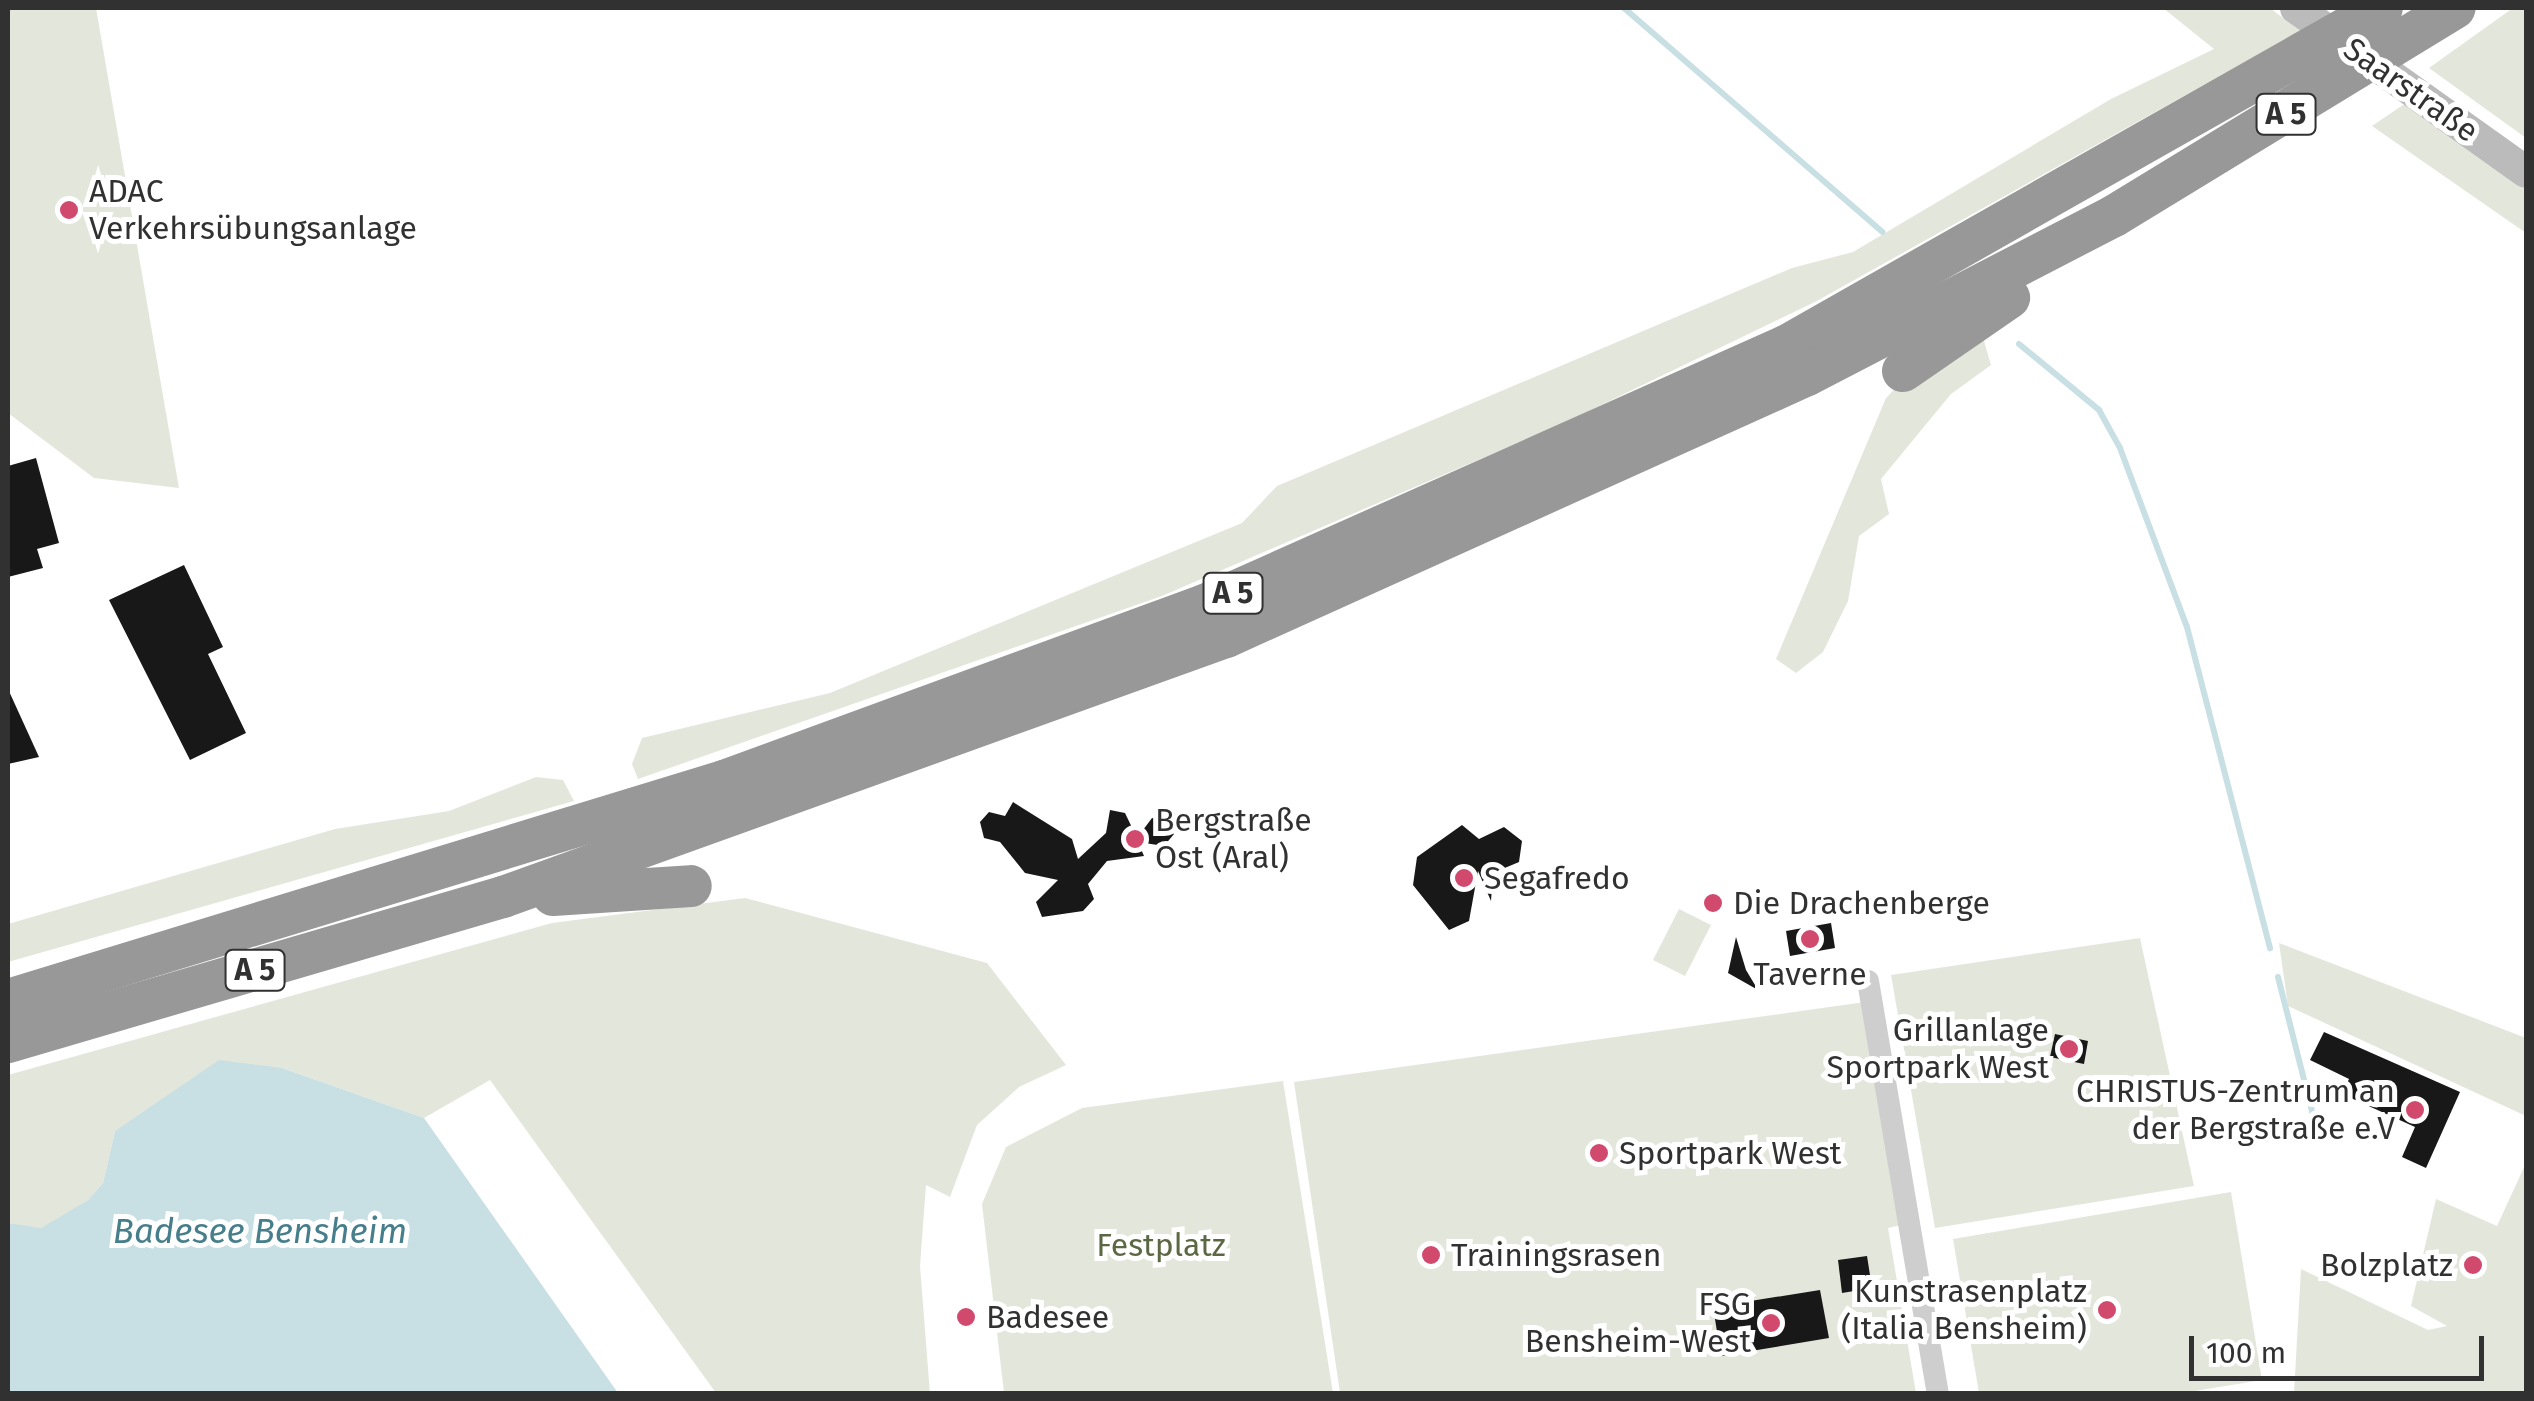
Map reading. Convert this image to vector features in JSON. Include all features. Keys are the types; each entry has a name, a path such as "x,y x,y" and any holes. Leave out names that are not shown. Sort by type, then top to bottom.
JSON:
{"highway":[{"name":"A 5","path":"8,1000 724,781 1204,605 1786,346 2382,8"},
{"name":"A 5","path":"8,1042 503,897 959,738 1295,608 1628,464 2114,216 2455,8"},
{"path":"1903,371 2090,248 2114,216"},
{"path":"503,897 691,886"}],"street":[{"name":"Saarstraße","path":"2296,8 2526,172"},
{"path":"1868,980 1938,1394"}],"green space":[{"name":"ADAC Verkehrsübungsanlage","path":"8,8 96,8 179,488 94,478 8,413"},
{"path":"2163,8 2270,8 2300,31 1815,302 1566,422 1162,596 638,779 632,764 642,738 830,693 1242,523 1277,486 1792,268 1853,252 2111,99 2214,49"},
{"path":"2513,8 2526,8 2526,138 2429,68"},
{"path":"2406,103 2526,188 2526,233 2372,126"},
{"path":"1980,327 1991,365 1951,394 1881,479 1889,514 1859,536 1848,601 1823,652 1796,673 1776,659 1886,398 1928,354"},
{"path":"536,777 563,780 574,801 8,962 8,924 335,829 449,811"},
{"path":"745,898 987,963 1066,1065 1019,1087 977,1125 950,1197 926,1185 920,1266 930,1394 716,1393 490,1080 424,1118 282,1068 115,1131 103,1183 88,1200 41,1229 8,1223 8,1075 552,923"},
{"path":"1679,909 1711,925 1685,976 1653,960"},
{"path":"2140,938 2194,1186 1935,1228 1891,975"},
{"path":"2279,943 2526,1038 2526,1116 2288,1006"},
{"name":"Sportpark West","path":"1872,1001 1905,1224 1888,1228 1916,1393 1340,1393 1294,1082"},
{"name":"Festplatz","path":"1283,1081 1333,1393 1004,1393 982,1204 1006,1147 1082,1108"},
{"path":"2526,1163 2526,1393 2294,1393 2301,1269 2428,1330 2447,1326 2411,1306 2436,1199 2497,1226"},
{"name":"Kunstrasenplatz (Italia Bensheim)","path":"2231,1192 2262,1380 2183,1393 1979,1393 1953,1239"}],"water":[{"name":"Badesee Bensheim","path":"219,1060 282,1068 424,1118 618,1393 8,1393 8,1223 41,1228 88,1200 103,1183 115,1131"}],"building":[{"path":"36,458 59,543 37,549 43,568 8,577 8,466"},
{"path":"184,565 223,647 208,654 246,733 190,760 109,600"},
{"path":"8,689 39,757 8,764"},
{"path":"1013,802 1072,839 1078,859 1106,833 1110,810 1125,813 1137,838 1152,818 1167,820 1174,834 1164,846 1138,842 1144,856 1107,861 1088,884 1094,899 1083,911 1042,917 1036,902 1058,880 1025,873 1000,842 984,838 980,822 989,812 1005,816"},
{"path":"1462,825 1479,839 1504,827 1522,841 1519,862 1493,873 1491,901 1478,871 1469,921 1449,930 1413,885 1417,857"},
{"name":"Taverne","path":"1831,923 1835,948 1790,956 1786,931"},
{"path":"1736,937 1746,970 1758,990 1728,973"},
{"name":"CHRISTUS-Zentrum an der Bergstraße e.V","path":"2324,1032 2460,1092 2426,1168 2402,1157 2415,1127 2342,1094 2349,1079 2310,1060"},
{"name":"Grillanlage Sportpark West","path":"2055,1034 2088,1041 2084,1064 2050,1057"},
{"path":"1867,1256 1872,1288 1842,1293 1838,1260"},
{"name":"FSG Bensheim-West","path":"1820,1290 1829,1338 1721,1356 1713,1307"}],"waterway":[{"path":"1624,8 1883,232"},
{"path":"2019,344 2099,410 2120,448 2187,627 2270,948"},
{"path":"2278,977 2314,1119"}],"place":[{"name":"ADAC Verkehrsübungsanlage","path":"69,210"},
{"name":"Bergstraße Ost (Aral)","path":"1135,839"},
{"name":"Segafredo","path":"1464,878"},
{"name":"Die Drachenberge","path":"1713,903"},
{"name":"Taverne","path":"1810,939"},
{"name":"Grillanlage Sportpark West","path":"2069,1049"},
{"name":"CHRISTUS-Zentrum an der Bergstraße e.V","path":"2415,1110"},
{"name":"Sportpark West","path":"1599,1153"},
{"name":"Trainingsrasen","path":"1431,1255"},
{"name":"Bolzplatz","path":"2473,1265"},
{"name":"Kunstrasenplatz (Italia Bensheim)","path":"2107,1310"},
{"name":"Badesee","path":"966,1317"},
{"name":"FSG Bensheim-West","path":"1771,1323"}]}
